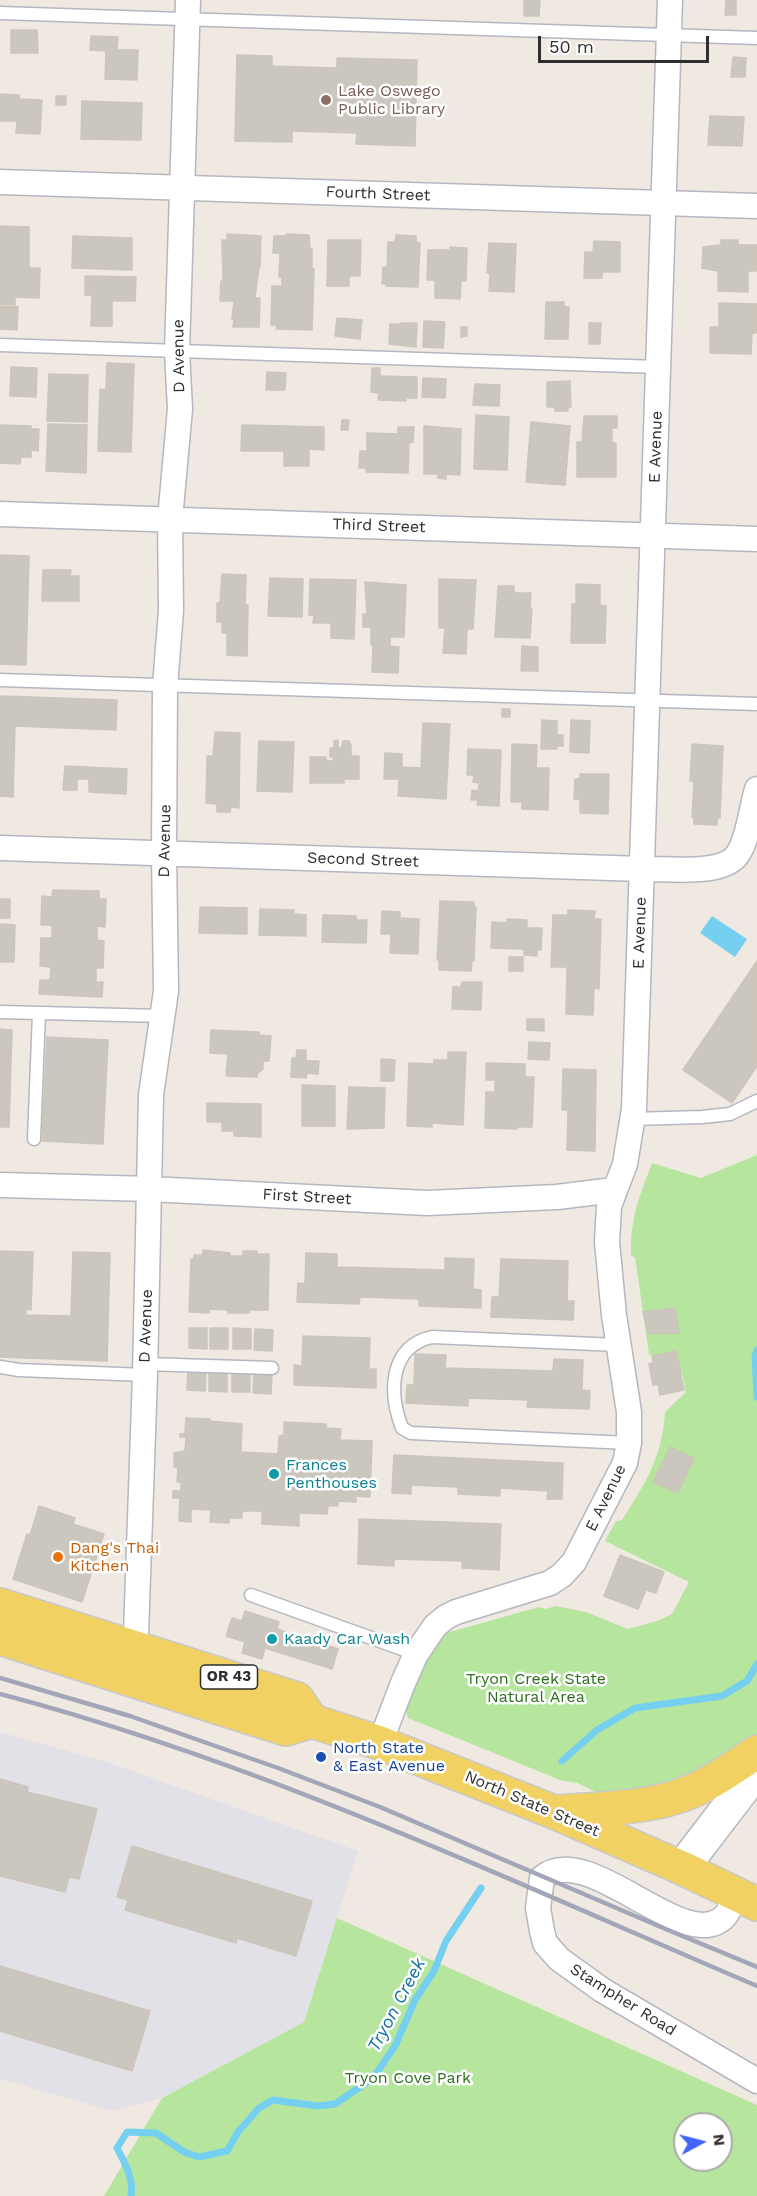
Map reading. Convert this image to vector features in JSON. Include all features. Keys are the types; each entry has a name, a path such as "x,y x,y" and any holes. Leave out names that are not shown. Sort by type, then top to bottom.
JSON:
{"main road":[{"name":"OR 43","path":"0,1605 297,1699 312,1721 286,1730 0,1638"},
{"name":"North State Street","path":"312,1721 380,1743 554,1812 682,1868 746,1899"},
{"path":"554,1812 640,1804 676,1797 696,1789 757,1752"},
{"path":"682,1868 757,1770"}],"street":[{"name":"E Avenue","path":"380,1743 416,1654 427,1636 446,1617 550,1583 568,1569 590,1534 625,1463 629,1443 629,1412 618,1345 607,1242 609,1206 625,1164 633,1119 670,0"},
{"name":"D Avenue","path":"134,1682 152,1095 155,1056 166,991 165,686 171,611 170,519 180,409 177,351 188,10"},
{"name":"Fourth Street","path":"0,182 757,206"},
{"name":"Third Street","path":"0,513 757,539"},
{"name":"Second Street","path":"0,848 642,870 706,869 724,865 741,850 757,789"},
{"name":"First Street","path":"0,1185 150,1189 427,1203 547,1197 614,1190"},
{"name":"Stampher Road","path":"746,1899 726,1916 712,1924 698,1925 666,1914 578,1870 557,1869 548,1872 542,1878 538,1908 545,1943 559,1959 602,1990 757,2081"}],"lane":[{"path":"0,13 188,10 464,28 757,38"},
{"path":"0,345 658,367"},
{"path":"0,680 757,704"},
{"path":"0,1012 162,1016"},
{"path":"34,1139 39,1013"},
{"path":"633,1119 730,1114 757,1101"},
{"path":"618,1345 432,1337 419,1340 406,1351 397,1366 393,1389 395,1410 402,1428 411,1432 629,1443"},
{"path":"0,1367 19,1370 272,1368"},
{"path":"251,1595 416,1654"}],"shaded area":[{"path":"0,1732 107,1762 358,1851 304,2022 162,2098 113,2111 0,2079"}],"green space":[{"name":"Tryon Creek State Natural Area","path":"757,1155 757,1736 672,1788 605,1796 408,1718 406,1711 423,1668 435,1646 450,1632 539,1607 545,1609 556,1606 586,1612 628,1629 672,1614 689,1582 605,1541 616,1521 622,1520 651,1469 660,1443 665,1412 686,1392 682,1373 670,1364 649,1354 635,1257 631,1256 634,1219 652,1163 701,1178"},
{"name":"Tryon Cove Park","path":"337,1918 757,2105 757,2196 104,2196 162,2098 304,2022"}],"water":[{"path":"712,916 747,939 735,957 700,933"}],"building":[{"path":"524,0 540,0 539,16 524,16"},
{"path":"726,0 736,0 736,15 725,15"},
{"path":"11,30 37,30 38,53 11,53"},
{"path":"91,36 118,37 117,50 138,50 137,80 105,79 106,51 90,50"},
{"name":"Lake Oswego Public Library","path":"237,55 272,56 272,66 337,68 337,58 417,60 415,146 356,144 357,133 292,131 292,142 235,141"},
{"path":"733,57 746,58 745,77 731,77"},
{"path":"0,94 19,95 19,99 42,100 40,134 16,133 17,121 0,121"},
{"path":"56,96 66,96 66,105 56,105"},
{"path":"82,101 142,103 141,140 81,139"},
{"path":"710,116 744,117 742,146 708,145"},
{"path":"0,226 29,227 29,268 40,268 39,298 15,297 15,305 0,304"},
{"path":"227,234 261,236 260,267 255,298 260,298 259,327 233,327 234,301 220,301 221,281 223,281 222,240 227,240"},
{"path":"286,234 309,235 312,268 314,269 312,330 276,329 277,325 271,325 272,286 282,286 282,277 279,277 280,253 273,253 274,236 286,236"},
{"path":"396,235 416,236 416,242 420,243 418,287 382,284 383,267 387,267 388,242 395,242"},
{"path":"73,236 132,238 132,270 72,268"},
{"path":"328,240 361,240 360,276 349,276 349,286 327,286"},
{"path":"721,240 738,240 738,245 757,245 757,271 748,271 748,292 718,291 718,271 702,268 703,247 721,245"},
{"path":"594,241 620,242 620,272 602,272 602,278 584,278 585,252 593,252"},
{"path":"489,243 516,244 514,292 489,291 490,273 487,273"},
{"path":"450,247 467,248 466,281 461,281 460,299 435,298 435,280 427,280 428,250 450,250"},
{"path":"85,276 136,277 135,301 112,301 112,326 91,326 92,295 85,295"},
{"path":"546,302 564,302 564,307 569,307 568,339 545,339"},
{"path":"719,303 757,304 757,333 752,333 751,354 710,353 710,327 719,327"},
{"path":"0,306 18,307 17,330 0,329"},
{"path":"337,318 362,320 360,339 335,336"},
{"path":"424,321 445,322 443,348 423,347"},
{"path":"417,323 416,347 389,344 390,324"},
{"path":"589,323 601,323 600,344 589,344"},
{"path":"461,327 467,327 467,336 461,337"},
{"path":"107,363 134,364 131,452 98,451 100,389 106,390"},
{"path":"11,367 37,368 36,397 10,396"},
{"path":"372,368 380,368 380,376 417,377 417,398 406,398 406,401 378,400 379,393 371,392"},
{"path":"267,372 286,373 285,390 266,390"},
{"path":"49,374 88,375 87,422 47,421"},
{"path":"423,378 446,379 445,398 422,397"},
{"path":"570,381 571,407 568,407 568,411 555,411 555,407 547,407 547,382"},
{"path":"475,384 500,385 499,406 473,405"},
{"path":"476,415 509,417 507,470 474,469"},
{"path":"584,416 617,416 617,428 612,428 612,443 616,443 616,477 577,477 577,442 582,442"},
{"path":"342,420 349,420 348,430 341,430"},
{"path":"531,422 570,426 565,485 526,482"},
{"path":"48,424 87,425 86,473 46,471"},
{"path":"0,425 31,426 31,429 39,429 38,451 31,450 31,457 21,457 20,464 0,463"},
{"path":"242,425 324,427 324,450 309,449 309,466 284,466 284,451 241,451"},
{"path":"424,426 461,429 460,475 446,474 446,479 438,478 438,474 424,474"},
{"path":"398,427 414,427 413,442 409,443 408,473 366,472 366,468 359,468 360,451 367,451 367,433 398,434"},
{"path":"0,555 29,556 26,665 0,664"},
{"path":"43,570 71,570 70,576 79,576 79,601 42,601"},
{"path":"222,574 246,575 247,656 227,655 227,633 222,633 222,622 217,622 217,603 220,603"},
{"path":"270,578 303,579 302,617 268,616"},
{"path":"310,579 356,580 354,639 331,638 331,623 313,623 314,615 309,615"},
{"path":"439,579 476,580 473,629 467,629 466,654 443,653 445,628 439,628"},
{"path":"365,582 406,585 404,637 390,637 390,646 399,647 398,673 372,672 371,627 363,627 363,614 367,614"},
{"path":"576,584 600,585 600,605 606,606 605,643 571,643 572,604 576,604"},
{"path":"498,586 514,586 514,593 531,593 530,638 495,637"},
{"path":"522,646 538,647 538,671 521,671"},
{"path":"0,696 117,700 116,730 15,726 13,797 0,796"},
{"path":"502,709 510,709 510,717 502,717"},
{"path":"542,720 557,721 557,735 563,735 563,746 557,746 557,749 541,749"},
{"path":"571,720 590,721 589,753 570,752"},
{"path":"423,723 450,724 446,799 398,796 399,779 384,779 385,753 402,754 402,767 421,768"},
{"path":"215,732 240,733 239,808 231,807 230,812 217,812 217,804 206,803 207,756 213,756"},
{"path":"338,740 338,749 341,748 343,741 349,741 351,756 359,756 359,779 344,779 344,783 310,783 310,757 326,757 326,761 333,761 334,757 330,757 330,748 334,748 334,741"},
{"path":"259,741 294,742 292,792 257,791"},
{"path":"512,744 537,745 536,768 549,768 548,810 522,809 522,802 511,802"},
{"path":"692,744 723,746 720,818 717,818 717,825 694,824 694,817 692,817 694,781 690,781"},
{"path":"468,749 501,750 499,806 477,805 478,800 471,800 472,790 478,791 479,783 473,782 474,775 467,775"},
{"path":"65,766 127,769 126,794 89,792 89,779 77,779 77,790 63,790"},
{"path":"580,774 609,774 608,814 580,813 580,799 574,799 575,779 580,779"},
{"path":"53,890 99,891 99,899 106,899 105,927 97,926 97,940 104,941 103,968 96,968 96,982 103,982 102,997 39,994 40,980 50,980 51,967 40,966 41,938 52,938 52,925 41,925 42,896 52,897"},
{"path":"0,899 10,899 10,918 0,918"},
{"path":"440,901 474,902 474,907 476,907 474,961 472,961 471,971 439,970 439,960 437,960"},
{"path":"200,907 247,908 247,934 199,933"},
{"path":"260,909 294,910 294,914 306,915 306,936 259,935"},
{"path":"568,910 595,911 594,919 601,919 599,989 594,988 593,1015 566,1014 567,967 551,967 553,915 568,915"},
{"path":"382,911 400,912 400,918 419,919 418,954 390,953 391,934 381,934"},
{"path":"323,915 356,916 356,920 367,920 366,943 322,942"},
{"path":"507,919 527,920 527,928 542,928 541,950 537,950 537,956 524,955 524,949 491,948 492,922 507,923"},
{"path":"0,924 15,925 14,962 0,962"},
{"path":"509,957 523,957 523,971 509,971"},
{"path":"757,961 757,1066 732,1103 683,1070"},
{"path":"462,982 482,982 481,1010 452,1009 453,987 461,987"},
{"path":"527,1019 544,1019 544,1031 527,1030"},
{"path":"0,1029 12,1030 9,1127 0,1127"},
{"path":"211,1030 259,1032 259,1035 271,1036 269,1061 263,1061 263,1069 257,1077 226,1076 228,1054 210,1053"},
{"path":"47,1037 108,1040 103,1144 42,1141"},
{"path":"529,1042 550,1043 549,1060 528,1059"},
{"path":"297,1050 306,1050 306,1061 319,1061 318,1074 307,1073 306,1078 291,1077 292,1058 296,1058"},
{"path":"448,1052 466,1052 463,1125 432,1123 432,1127 407,1126 409,1063 434,1064 434,1060 448,1060"},
{"path":"381,1059 395,1060 394,1081 381,1081"},
{"path":"486,1063 525,1064 525,1077 534,1077 532,1127 485,1128 486,1092 495,1092 495,1080 486,1080"},
{"path":"563,1069 596,1070 595,1151 567,1150 568,1110 562,1110"},
{"path":"302,1085 335,1086 335,1126 302,1126"},
{"path":"349,1087 385,1088 384,1128 347,1129"},
{"path":"207,1103 261,1104 261,1137 234,1136 234,1131 222,1131 222,1122 207,1122"},
{"path":"203,1250 230,1253 230,1256 243,1256 243,1251 257,1251 258,1257 258,1254 269,1254 268,1310 249,1310 249,1313 228,1313 228,1310 209,1309 209,1313 189,1312 191,1259 194,1259 194,1255 203,1255"},
{"path":"0,1251 33,1252 31,1310 26,1309 26,1315 71,1316 73,1252 110,1253 107,1361 0,1357"},
{"path":"306,1253 337,1254 337,1267 445,1270 445,1258 474,1259 473,1289 481,1290 481,1308 419,1306 419,1299 360,1297 359,1304 297,1302 298,1283 305,1284"},
{"path":"501,1259 568,1261 567,1301 574,1301 573,1320 491,1317 492,1297 499,1297"},
{"path":"675,1308 679,1333 648,1334 643,1312"},
{"path":"189,1328 207,1328 207,1349 189,1348"},
{"path":"210,1328 228,1328 228,1349 210,1349"},
{"path":"233,1328 251,1329 251,1349 233,1349"},
{"path":"255,1329 273,1330 272,1351 254,1350"},
{"path":"303,1336 370,1338 369,1369 376,1369 376,1388 294,1385 294,1365 302,1366"},
{"path":"676,1351 684,1390 660,1395 658,1384 653,1385 649,1364 653,1363 652,1356"},
{"path":"415,1354 446,1355 445,1368 553,1371 554,1359 583,1360 582,1390 590,1391 589,1409 527,1407 528,1400 468,1398 468,1406 406,1403 407,1385 414,1385"},
{"path":"188,1370 206,1370 205,1391 187,1390"},
{"path":"209,1370 227,1371 227,1392 209,1391"},
{"path":"232,1371 250,1372 250,1392 232,1392"},
{"path":"254,1372 272,1373 271,1394 253,1393"},
{"name":"Frances Penthouses","path":"186,1418 242,1424 241,1452 278,1454 279,1436 284,1435 284,1422 326,1424 326,1428 341,1429 340,1440 372,1441 370,1497 356,1496 356,1502 338,1501 338,1506 328,1506 327,1514 299,1513 299,1526 262,1524 262,1511 242,1511 242,1518 229,1518 229,1523 210,1522 211,1510 191,1509 191,1522 179,1521 180,1498 173,1498 173,1491 181,1491 181,1482 177,1482 178,1467 174,1467 174,1453 185,1451 186,1437 180,1437 180,1434 185,1434"},
{"path":"670,1447 694,1458 678,1493 653,1482"},
{"path":"394,1455 563,1463 562,1499 547,1499 548,1491 500,1488 500,1496 458,1494 458,1487 411,1485 411,1494 392,1493"},
{"name":"Dang's Thai Kitchen","path":"39,1506 75,1518 73,1524 104,1534 82,1602 13,1579 27,1534 30,1535"},
{"path":"359,1519 501,1524 499,1570 462,1568 462,1561 394,1559 394,1566 358,1564"},
{"path":"620,1555 664,1572 656,1593 646,1590 638,1609 604,1596"},
{"name":"Kaady Car Wash","path":"245,1611 279,1622 277,1629 338,1649 332,1669 265,1648 262,1659 242,1653 245,1642 226,1636 232,1618 242,1621"},
{"path":"0,1779 28,1787 27,1792 97,1809 79,1879 69,1877 65,1892 0,1876"},
{"path":"132,1846 312,1901 296,1956 237,1938 236,1943 125,1910 128,1900 117,1897"},
{"path":"0,1966 150,2011 132,2071 0,2031"}],"waterway":[{"name":"Tryon Creek","path":"757,1350 755,1357 757,1397"},
{"name":"Tryon Creek","path":"562,1761 597,1730 635,1708 722,1696 747,1681 757,1664"},
{"name":"Tryon Creek","path":"131,2196 130,2177 117,2148 127,2132 156,2133 184,2152 199,2157 227,2151 238,2132 259,2108 273,2100 318,2106 335,2104 373,2078 395,2046 415,2000 434,1971 446,1941 481,1888"}],"railway":[{"path":"0,1678 130,1716 278,1768 380,1807 757,1967"},
{"path":"0,1694 97,1722 289,1789 478,1865 757,1986"}],"place":[{"name":"Lake Oswego Public Library","path":"326,100"},
{"name":"Frances Penthouses","path":"274,1474"},
{"name":"Dang's Thai Kitchen","path":"58,1557"},
{"name":"Kaady Car Wash","path":"272,1639"},
{"name":"North State & East Avenue","path":"321,1757"}]}
